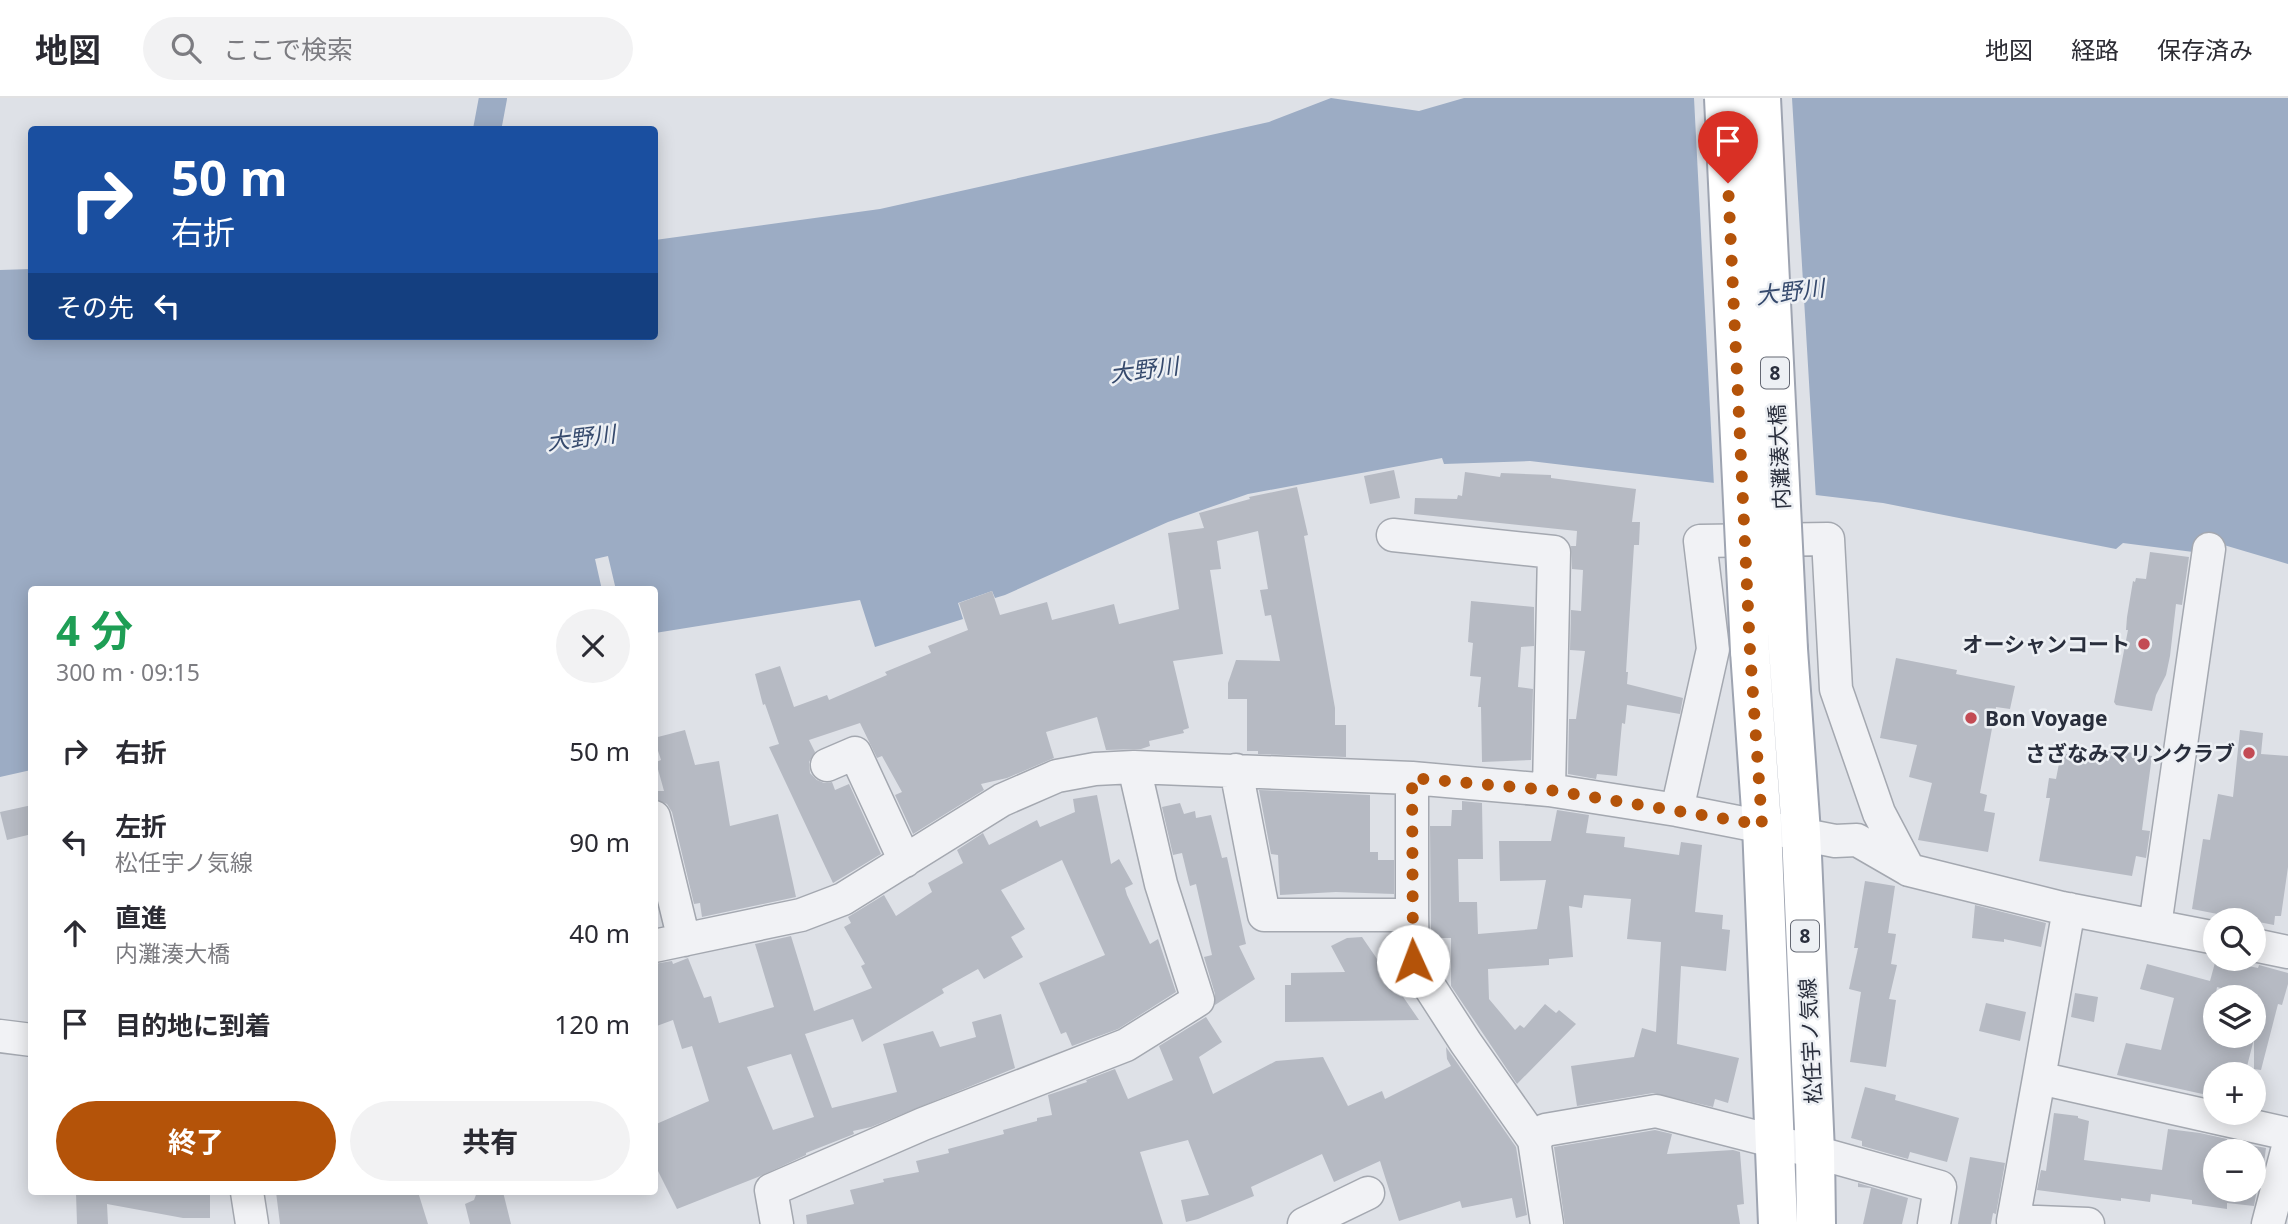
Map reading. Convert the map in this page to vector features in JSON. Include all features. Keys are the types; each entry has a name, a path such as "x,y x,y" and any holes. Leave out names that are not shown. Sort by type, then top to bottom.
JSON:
{"main road":[{"name":"内灘湊大橋","path":"1724,98 1750,651"},
{"name":"内灘湊大橋","path":"1761,98 1788,649"},
{"name":"松任宇ノ気線","path":"1788,649 1801,833 1816,1224"},
{"name":"松任宇ノ気線","path":"1750,651 1762,825 1778,1224"}],"street":[{"path":"1393,534 1554,552 1549,790"},
{"path":"1677,810 1713,649 1700,541 1829,539 1836,689 1879,813 1909,870"},
{"path":"2155,926 2209,549"},
{"path":"827,765 855,753 905,861"},
{"path":"658,851 669,943 801,915 844,899 1002,800 1057,776 1095,768 1134,766 1412,778 1549,790 1762,825 1835,841 1857,840 1909,870 2069,909 2203,935"},
{"path":"777,1224 771,1190 923,1124 1126,1045 1198,1000 1161,884 1134,766"},
{"path":"1236,770 1264,915 1412,915"},
{"path":"1412,778 1413,961 1534,1140 1548,1224"},
{"path":"1857,840 1879,813"},
{"path":"2069,909 2013,1221 2088,1224"},
{"path":"2266,946 2287,947"},
{"path":"0,1036 28,1040"},
{"path":"2039,1078 2288,1134"},
{"path":"1534,1140 1545,1130 1656,1111 1940,1187 1934,1224"},
{"path":"2268,1224 2288,1147"},
{"path":"1304,1224 1368,1193"},
{"path":"247,1195 251,1224"}],"water":[{"name":"大野川","path":"1331,98 1419,111 1464,98 2288,98 2288,564 2207,540 2201,553 2123,543 2116,549 1883,503 1530,461 1444,464 1442,458 1248,494 1168,522 1005,595 995,598 992,591 958,603 963,619 875,647 860,600 658,633 658,586 28,586 28,771 0,777 0,270 28,269 28,340 658,340 658,240 880,209 1269,122"}],"pier":[{"path":"1694,98 1792,98 1816,499 1714,486"},
{"path":"608,556 615,586 601,586 595,559"}],"building":[{"path":"1394,470 1400,498 1370,504 1364,476"},
{"path":"1465,472 1500,477 1501,473 1551,475 1551,478 1636,489 1632,522 1640,522 1639,545 1634,545 1627,684 1683,698 1680,714 1627,705 1625,724 1622,723 1617,776 1597,774 1596,779 1568,774 1569,719 1576,719 1585,651 1570,650 1571,610 1581,611 1583,570 1572,569 1571,546 1576,546 1577,531 1414,514 1415,498 1457,499 1458,495 1462,496"},
{"path":"1297,487 1308,535 1304,536 1335,708 1335,725 1346,725 1346,757 1258,754 1258,751 1247,751 1247,699 1228,699 1228,683 1236,660 1280,661 1271,615 1265,616 1260,590 1268,589 1258,531 1217,541 1221,569 1210,570 1223,654 1173,661 1189,728 1183,730 1184,733 1149,741 1150,746 1141,749 1106,750 1097,717 1046,732 1054,758 1007,778 981,784 984,790 913,834 895,795 902,792 882,756 877,758 860,723 809,740 815,752 809,762 810,773 824,783 832,782 835,790 849,784 881,854 833,883 769,747 779,744 765,704 763,705 755,674 780,666 794,707 827,695 829,700 931,653 928,646 968,630 959,603 992,591 1000,615 1047,602 1052,620 1114,604 1119,624 1179,609 1168,533 1204,528 1199,513 1250,499 1249,497"},
{"name":"オーシャンコート","path":"2150,552 2189,557 2182,605 2176,604 2166,675 2152,711 2116,705 2114,702 2128,630 2127,617 2133,581 2135,582 2136,578 2146,579"},
{"path":"1471,601 1534,607 1534,646 1521,647 1518,687 1533,689 1531,760 1482,762 1481,707 1478,707 1481,677 1470,676 1473,643 1468,642"},
{"path":"1896,658 1957,670 1956,674 2015,686 2010,709 1996,707 1980,793 1987,795 1984,811 1995,813 1988,852 1918,840 1932,783 1909,777 1917,745 1880,738"},
{"path":"685,730 695,765 719,761 730,826 778,814 796,897 702,917 700,903 694,904 672,812 667,804 658,801 658,791 664,791 658,769 658,761 661,760 658,737"},
{"path":"2240,730 2263,733 2261,754 2288,756 2288,867 2281,916 2275,916 2274,925 2266,923 2266,908 2203,908 2203,911 2192,909 2203,839 2210,840 2218,794 2233,797"},
{"path":"2102,748 2152,756 2142,830 2150,831 2146,858 2136,856 2132,876 2039,861 2050,798 2046,798 2049,778 2056,779 2061,753 2100,759"},
{"path":"1259,790 1370,795 1370,852 1378,852 1378,860 1394,860 1394,894 1336,892 1280,895 1278,855 1271,854"},
{"path":"1097,795 1111,864 1119,859 1133,884 1125,888 1127,895 1150,944 1158,939 1176,992 1118,1029 1072,1046 1066,1032 1061,1034 1039,983 1105,955 1062,860 1001,890 1025,929 1011,937 1023,957 984,979 978,969 942,989 944,993 862,1042 853,1019 805,1034 832,1108 897,1092 883,1044 933,1031 940,1047 976,1037 972,1022 1001,1014 1015,1068 871,1127 853,1131 854,1134 806,1153 758,1177 677,1209 658,1171 658,1123 709,1101 692,1046 682,1049 673,1020 658,1026 658,963 672,961 673,964 688,958 704,998 711,996 719,1023 774,1007 755,944 791,936 814,1011 872,988 861,966 865,964 844,927 851,923 848,917 884,895 896,916 932,892 928,883 963,863 957,850 983,833 989,845 1037,820 1040,827 1075,812 1073,799","holes":["791,1054 814,1117 773,1130 747,1067"]},
{"path":"1462,801 1482,803 1483,859 1458,859 1459,902 1477,902 1478,934 1537,929 1546,880 1500,881 1499,841 1551,841 1557,810 1589,815 1586,833 1625,837 1624,847 1679,855 1681,842 1702,845 1695,912 1723,915 1722,929 1730,930 1726,971 1681,966 1677,1044 1739,1058 1728,1103 1715,1099 1713,1107 1653,1093 1577,1106 1571,1066 1634,1057 1642,1028 1656,1032 1661,942 1627,939 1631,899 1584,895 1582,908 1569,906 1573,957 1549,959 1549,965 1488,969 1489,999 1515,1030 1520,1025 1524,1028 1545,1004 1556,1013 1559,1010 1576,1024 1517,1084 1451,986 1451,938 1431,938 1430,826 1451,826 1452,810 1462,810"},
{"path":"1180,803 1184,814 1195,811 1196,818 1211,815 1222,858 1227,857 1246,944 1239,946 1255,979 1215,1005 1215,994 1204,957 1212,955 1196,884 1190,886 1182,853 1173,855 1162,807"},
{"path":"28,806 28,835 7,840 0,812"},
{"path":"1865,881 1895,886 1888,933 1896,934 1891,964 1897,965 1889,999 1896,1000 1886,1067 1850,1062 1861,992 1849,989 1858,948 1854,948"},
{"path":"1975,905 2046,923 2041,947 2004,939 2004,942 1972,938"},
{"path":"1362,937 1419,1020 1285,1022 1285,985 1291,985 1291,973 1345,972 1331,946 1347,938"},
{"path":"2147,964 2210,981 2213,971 2266,971 2266,967 2288,973 2288,984 2282,1005 2278,1004 2263,1062 2254,1062 2254,1048 2266,1048 2266,985 2203,985 2203,1048 2252,1048 2248,1062 2203,1062 2203,1094 2117,1075 2126,1043 2161,1050 2174,998 2140,989"},
{"path":"2075,993 2098,997 2094,1022 2071,1017"},
{"path":"1986,1003 2026,1012 2020,1041 1979,1031"},
{"path":"1206,1017 1222,1042 1199,1057 1213,1094 1276,1061 1323,1057 1348,1106 1382,1091 1385,1099 1451,1066 1446,1047 1516,1147 1527,1215 1516,1218 1512,1198 1462,1208 1460,1201 1399,1221 1380,1161 1334,1182 1322,1154 1251,1187 1254,1196 1186,1222 1181,1200 1209,1195 1188,1140 1140,1152 1163,1224 807,1224 806,1215 854,1204 850,1190 884,1182 883,1179 919,1172 916,1161 949,1153 948,1149 1004,1134 1003,1130 1052,1115 1048,1095 1087,1082 1086,1080 1115,1069 1128,1099 1173,1080 1159,1046"},
{"path":"1865,1087 1896,1095 1895,1100 1959,1118 1947,1162 1910,1152 1908,1159 1862,1146 1862,1141 1851,1138"},
{"path":"2054,1113 2078,1116 2089,1121 2084,1160 2162,1170 2168,1129 2200,1133 2227,1139 2203,1139 2203,1202 2255,1202 2254,1206 2227,1203 2227,1209 2151,1194 2150,1202 2121,1198 2121,1201 2037,1190 2041,1170 2046,1171"},
{"path":"1655,1130 1672,1134 1667,1154 1733,1150 1740,1152 1744,1204 1737,1205 1740,1224 1565,1224 1554,1147"},
{"path":"1970,1157 2005,1163 1996,1214 1993,1213 1991,1224 1958,1224"},
{"path":"1858,1183 1908,1198 1902,1224 1863,1224 1871,1188 1858,1187"},
{"path":"76,1195 210,1195 210,1218 183,1218 107,1204 108,1224 77,1224"},
{"path":"276,1195 419,1195 428,1224 280,1224"},
{"path":"476,1195 504,1195 511,1224 470,1224 465,1204 474,1200"}],"waterway":[{"path":"488,126 493,98"}],"place":[{"name":"オーシャンコート","path":"2144,644"},
{"name":"Bon Voyage","path":"1971,718"},
{"name":"さざなみマリンクラブ","path":"2249,753"}],"route":[{"path":"1413,961 1412,778 1549,790 1762,825 1750,651 1728,183"}]}
